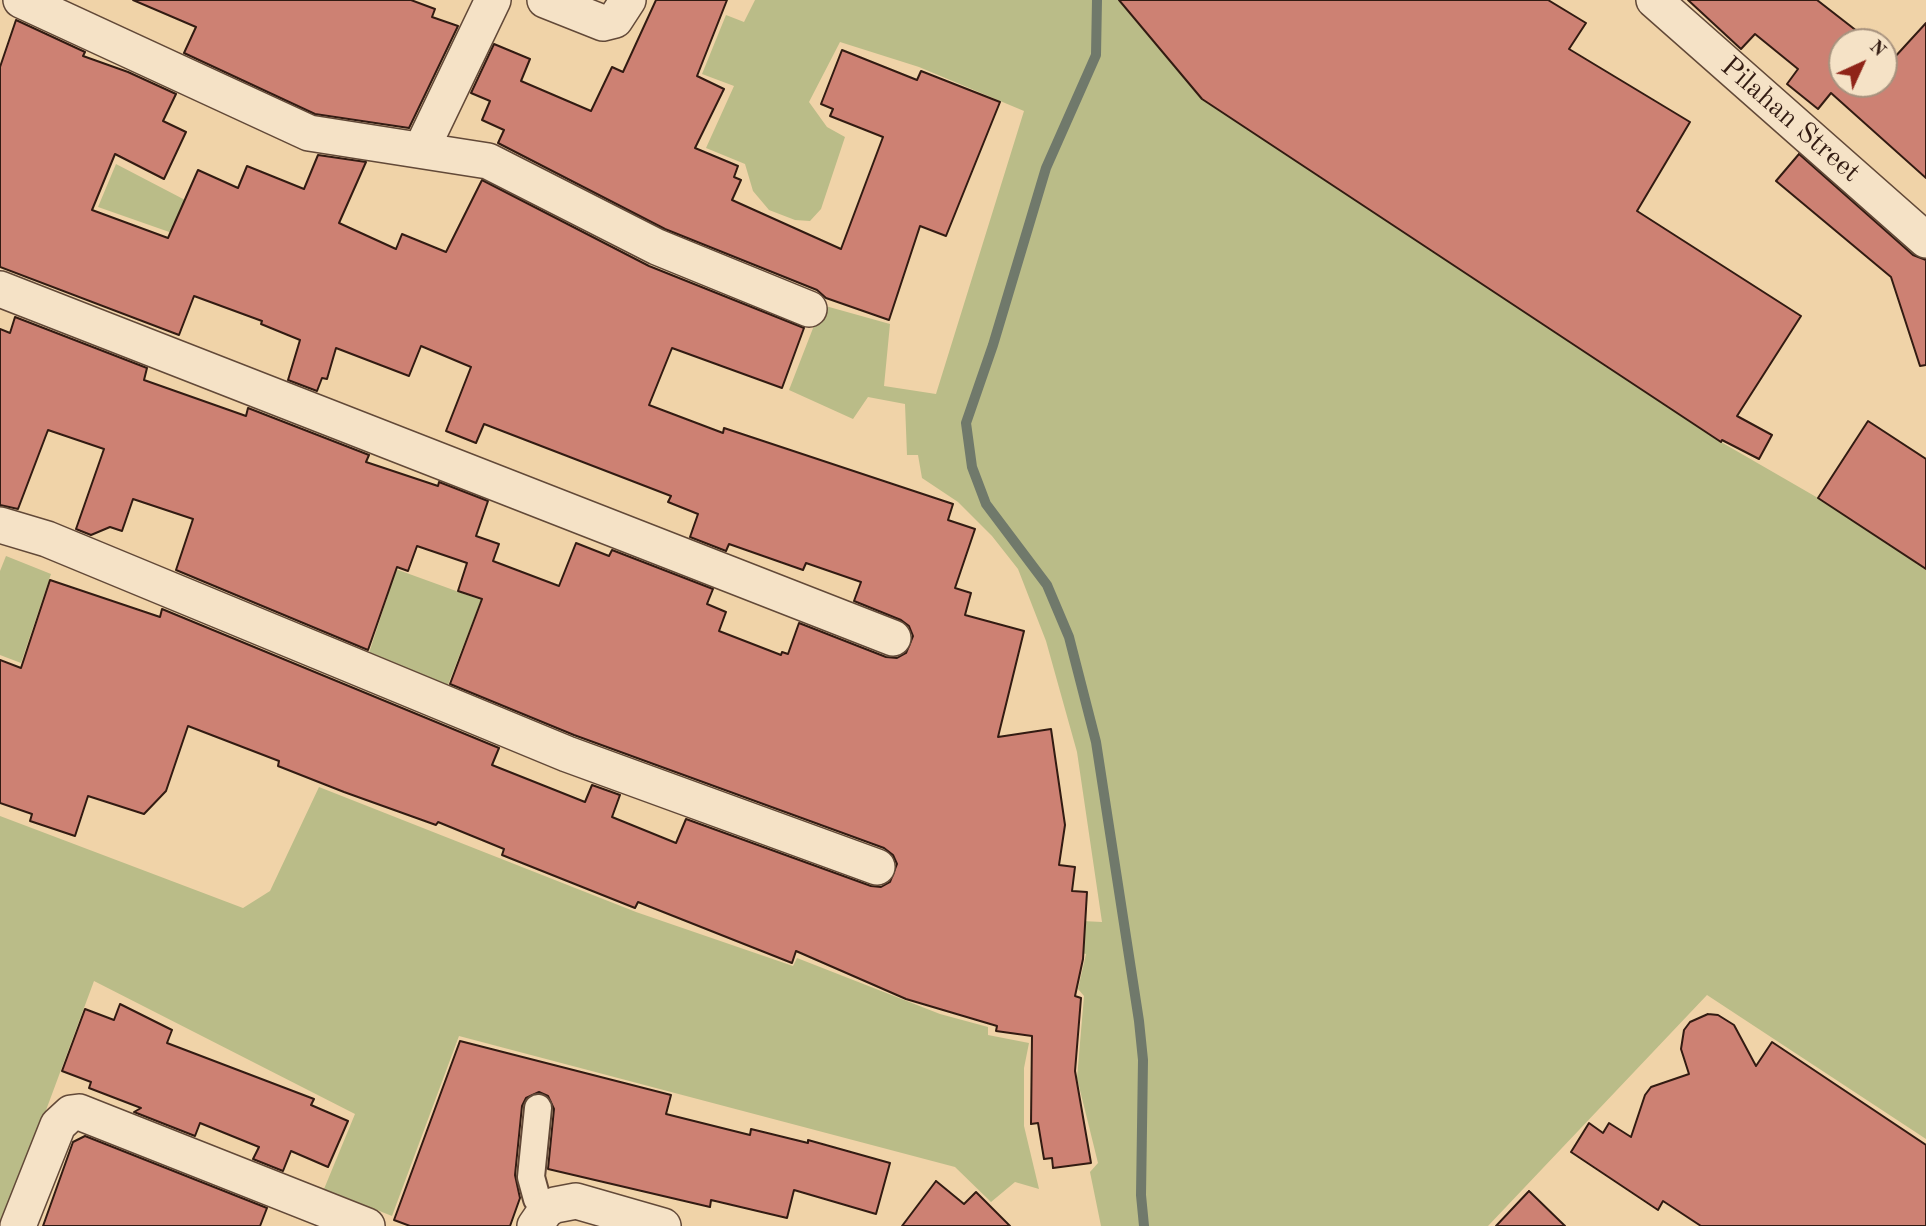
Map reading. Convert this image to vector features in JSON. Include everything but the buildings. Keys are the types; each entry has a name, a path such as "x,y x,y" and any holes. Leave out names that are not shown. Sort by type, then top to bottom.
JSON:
{"street":[{"path":"21,0 309,132 422,148 488,161 657,247 809,309"},
{"path":"422,148 493,0"},
{"path":"545,0 603,23 615,20 628,0"},
{"name":"Pilahan Street","path":"1654,0 1926,240"},
{"path":"0,289 893,638"},
{"path":"0,525 47,540 566,754 877,867"},
{"path":"538,1108 531,1177 540,1218 565,1201 576,1201 663,1226"},
{"path":"18,1226 58,1125 71,1113 79,1112 367,1226"}],"green space":[{"path":"755,0 1132,0 1130,14 1202,99 1721,442 1818,498 1926,569 1926,1139 1707,995 1488,1226 1101,1226 1090,1172 1098,1163 1077,1078 1084,996 1078,989 1086,954 1057,947 1062,920 1102,922 1077,752 1046,641 1018,569 992,536 958,502 922,478 918,455 907,455 905,404 868,397 853,419 789,390 822,305 890,324 884,386 936,394 1024,111 919,67 840,42 809,102 827,127 845,137 821,209 810,221 795,220 769,210 753,191 745,164 706,148 734,86 702,74 726,15 744,22"},
{"path":"116,164 187,201 252,261 98,207"},
{"path":"6,556 51,574 21,663 0,655 0,571"},
{"path":"390,567 481,600 444,695 367,659 388,595 382,593"},
{"path":"319,787 636,912 793,966 797,958 940,1014 988,1027 988,1035 1029,1043 1024,1068 1024,1126 1039,1189 1015,1182 991,1202 955,1167 459,1036 392,1216 324,1189 355,1114 94,981 3,1226 0,1226 0,816 243,908 270,891"}],"waterway":[{"path":"1097,0 1096,55 1046,168 993,345 966,423 972,467 986,504 1047,585 1069,637 1096,742 1143,1060 1141,1195 1144,1226"}]}
